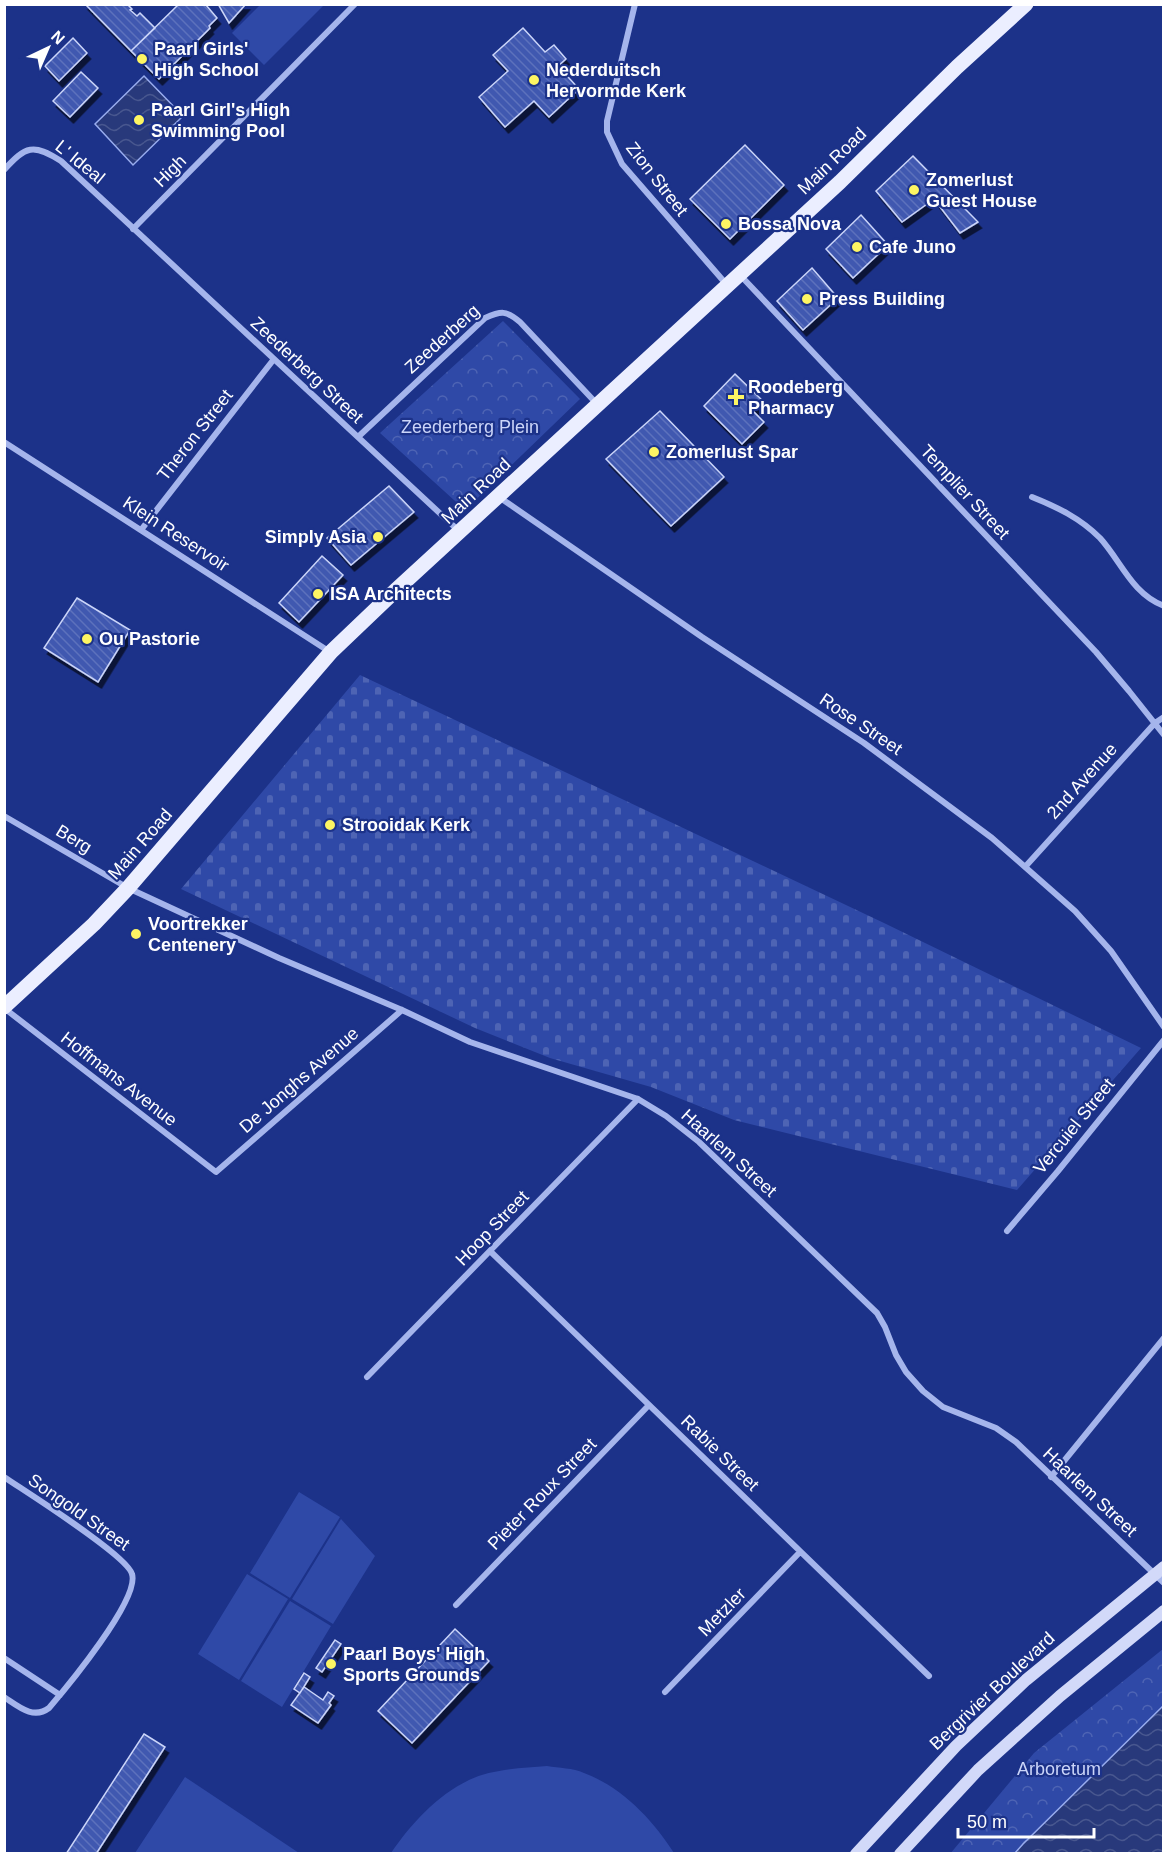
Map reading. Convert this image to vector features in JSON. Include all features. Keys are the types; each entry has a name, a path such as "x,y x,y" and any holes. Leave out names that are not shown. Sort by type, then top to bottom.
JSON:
{"main road":[{"name":"Main Road","path":"4,1008 94,924 128,888 331,652 840,182 957,67 1026,4"}],"street":[{"name":"High","path":"134,229 355,4"},
{"name":"Zion Street","path":"634,4 607,121 607,132 622,164 728,286"},
{"name":"L' Ideal","path":"4,170 23,151 34,148 45,151 74,172 134,229"},
{"name":"Zeederberg Street","path":"134,229 460,532"},
{"name":"Templier Street","path":"740,274 1096,652 1164,735"},
{"name":"Zeederberg","path":"358,437 485,318 497,312 505,312 520,322 598,406"},
{"name":"Theron Street","path":"141,530 274,359"},
{"name":"Klein Reservoir","path":"4,442 331,652"},
{"name":"Rose Street","path":"498,496 702,637 864,743 958,812 1075,911 1111,951 1164,1027"},
{"path":"1032,497 1057,507 1080,521 1101,539 1131,582 1146,597 1164,606"},
{"name":"2nd Avenue","path":"1025,867 1155,723 1164,717"},
{"name":"Berg","path":"4,816 128,888"},
{"name":"Haarlem Street","path":"128,888 279,958 402,1010 470,1042 638,1099 666,1116 699,1142 877,1313 906,1372 923,1391 943,1407 996,1428 1016,1442 1051,1477 1161,1575"},
{"name":"Hoffmans Avenue","path":"4,1008 216,1172"},
{"name":"De Jonghs Avenue","path":"216,1172 402,1010"},
{"name":"Vercuiel Street","path":"1007,1231 1164,1040"},
{"name":"Hoop Street","path":"367,1377 638,1099"},
{"name":"Rabie Street","path":"490,1251 929,1676"},
{"path":"1051,1477 1164,1338"},
{"name":"Pieter Roux Street","path":"456,1605 649,1405"},
{"name":"Songold Street","path":"4,1478 99,1542 123,1560 132,1574 132,1588 109,1629 49,1708 38,1714 24,1710 4,1697"},
{"name":"Metzler","path":"665,1692 800,1552"},
{"name":"Bergrivier Boulevard","path":"856,1854 956,1746 1026,1680 1161,1575"},
{"path":"900,1854 978,1770 1060,1696 1164,1611"},
{"path":"4,1658 60,1695"}],"green space":[{"path":"261,4 324,5 264,65 232,33"},
{"name":"Zeederberg Plein","path":"503,321 580,399 465,510 380,433"},
{"path":"360,675 884,923 1141,1048 1017,1190 734,1120 651,1087 550,1058 475,1028 181,889"},
{"path":"299,1492 340,1517 290,1598 250,1573"},
{"path":"341,1519 375,1556 333,1624 292,1599"},
{"path":"247,1574 288,1599 239,1680 198,1654"},
{"path":"290,1601 331,1626 282,1707 241,1681"},
{"name":"Arboretum","path":"1163,1649 1163,1706 1015,1853 950,1854 1034,1753"},
{"path":"547,1766 580,1771 611,1787 646,1817 674,1853 391,1853 435,1802 469,1780 487,1773"},
{"path":"185,1777 299,1853 135,1853"}],"water":[{"name":"Paarl Girl's High Swimming Pool","path":"144,76 183,116 133,165 95,124"},
{"path":"1163,1706 1163,1853 1015,1853 1023,1844"}],"building":[{"path":"85,4 127,4 137,16 140,13 155,28 131,51"},
{"path":"179,4 206,5 217,18 209,26 210,28 159,79 131,51"},
{"path":"218,4 246,4 229,23"},
{"name":"Nederduitsch Hervormde Kerk","path":"523,28 545,52 554,45 566,59 558,66 579,89 549,117 534,101 505,127 479,97 508,71 493,55"},
{"path":"73,38 87,53 59,81 45,66"},
{"path":"81,72 98,88 70,117 53,101"},
{"path":"745,145 784,185 730,239 690,199"},
{"name":"Zomerlust Guest House","path":"913,156 978,222 960,233 934,199 902,222 876,191"},
{"name":"Cafe Juno","path":"861,215 888,245 853,278 826,249"},
{"name":"Press Building","path":"812,268 838,298 803,330 777,301"},
{"path":"735,374 763,401 753,411 764,422 742,444 704,406"},
{"path":"660,411 724,477 671,526 606,459"},
{"path":"389,486 414,512 351,565 327,538"},
{"path":"322,556 343,575 299,622 279,603"},
{"name":"Ou Pastorie","path":"77,598 130,630 98,682 44,648"},
{"path":"455,1629 489,1661 412,1743 378,1711"},
{"path":"335,1640 341,1644 322,1672 316,1668"},
{"path":"304,1673 310,1677 300,1693 294,1689"},
{"path":"304,1687 323,1700 328,1692 334,1696 329,1703 331,1705 318,1723 291,1705"},
{"path":"144,1734 165,1747 96,1854 66,1854"}],"place":[{"name":"Paarl Girls' High School","path":"142,59"},
{"name":"Nederduitsch Hervormde Kerk","path":"534,80"},
{"name":"Paarl Girl's High Swimming Pool","path":"139,120"},
{"name":"Zomerlust Guest House","path":"914,190"},
{"name":"Bossa Nova","path":"726,224"},
{"name":"Cafe Juno","path":"857,247"},
{"name":"Press Building","path":"807,299"},
{"name":"Roodeberg Pharmacy","path":"736,397"},
{"name":"Zomerlust Spar","path":"654,452"},
{"name":"Simply Asia","path":"378,537"},
{"name":"ISA Architects","path":"318,594"},
{"name":"Ou Pastorie","path":"87,639"},
{"name":"Strooidak Kerk","path":"330,825"},
{"name":"Voortrekker Centenery","path":"136,934"},
{"name":"Paarl Boys' High Sports Grounds","path":"331,1664"}]}
